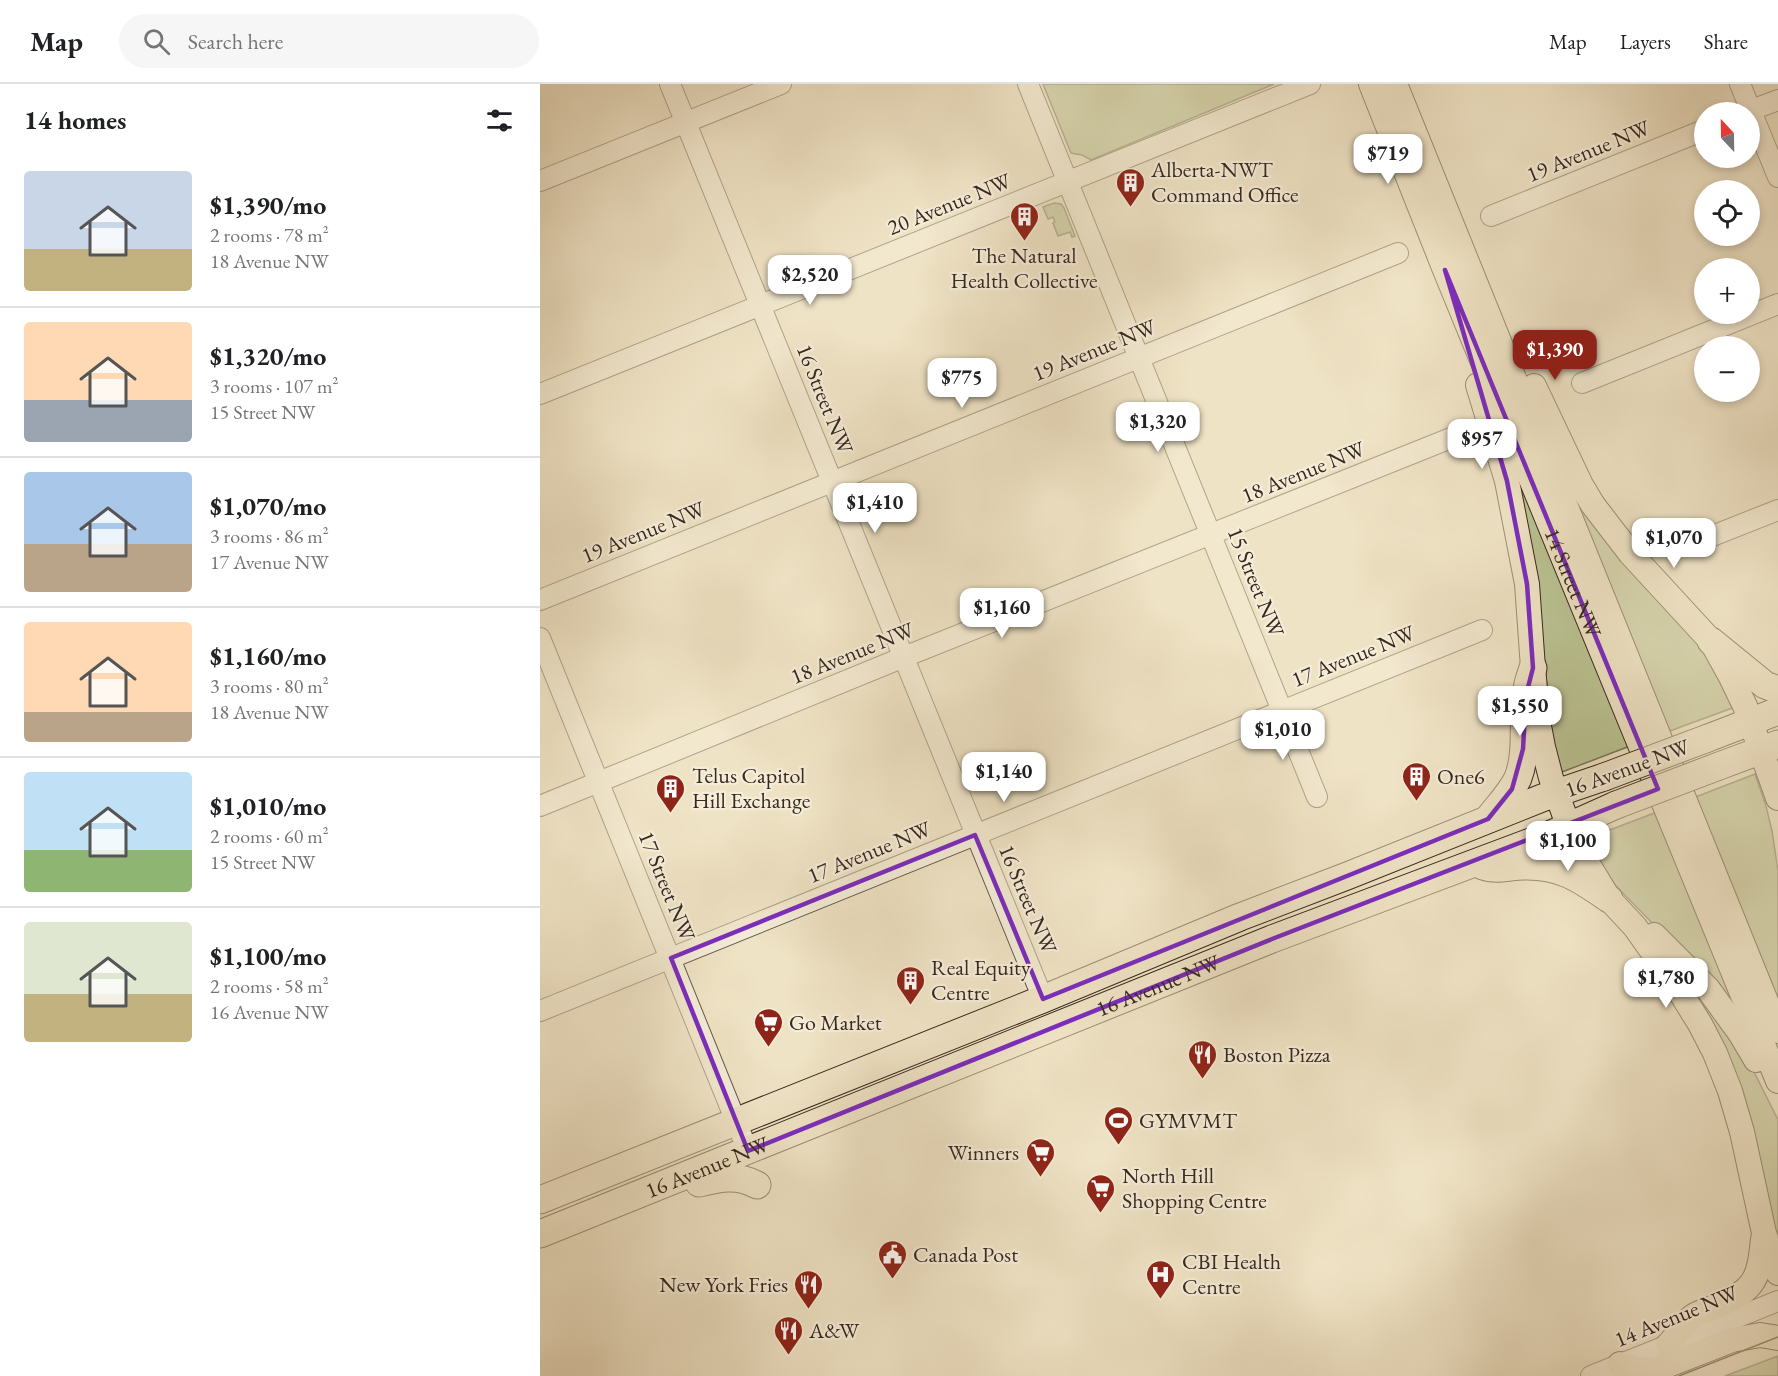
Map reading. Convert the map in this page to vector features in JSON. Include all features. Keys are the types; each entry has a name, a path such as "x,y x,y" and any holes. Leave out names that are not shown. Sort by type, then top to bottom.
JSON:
{"highway":[{"path":"1711,641 1765,685 1778,690"},
{"path":"1488,819 1512,789 1519,775 1526,695 1533,668"},
{"name":"16 Avenue NW","path":"540,1200 1488,819 1778,711"},
{"name":"16 Avenue NW","path":"540,1234 1272,939 1770,747"},
{"path":"1473,863 1500,869 1514,866 1555,868 1584,882 1609,899"},
{"path":"660,1187 681,1187 720,1178 738,1177 757,1185"}],"main road":[{"name":"14 Street NW","path":"1371,84 1456,266 1778,1031"},
{"name":"14 Street NW","path":"1395,84 1456,266 1778,1081"},
{"path":"1456,266 1515,348 1581,485 1593,505 1630,553 1711,641 1751,721 1770,747 1778,798"},
{"path":"1456,266 1459,325 1507,481 1527,584 1533,668 1543,747 1557,794 1574,841 1609,899 1635,927 1674,982 1700,1023 1715,1053 1730,1091 1742,1132 1764,1233 1778,1273"},
{"path":"1635,927 1656,935 1708,989 1740,1033 1768,1081 1778,1089"},
{"path":"1668,1345 1693,1317 1745,1292 1759,1271 1764,1233"},
{"path":"1620,1364 1637,1369 1658,1369 1732,1340 1760,1335 1778,1338"}],"street":[{"name":"16 Street NW","path":"670,84 1043,999"},
{"path":"540,181 782,84"},
{"name":"15 Street NW","path":"1028,84 1317,797"},
{"name":"20 Avenue NW","path":"540,394 1310,84"},
{"path":"1740,84 1746,102"},
{"path":"1760,107 1778,100"},
{"name":"19 Avenue NW","path":"1491,216 1694,134"},
{"path":"1760,137 1778,177"},
{"name":"19 Avenue NW","path":"540,600 1398,253"},
{"path":"1582,383 1778,304"},
{"name":"18 Avenue NW","path":"540,806 1450,438"},
{"path":"1692,544 1778,510"},
{"name":"17 Avenue NW","path":"540,1011 1482,630"},
{"name":"17 Street NW","path":"540,638 748,1151"},
{"name":"14 Avenue NW","path":"1591,1376 1778,1301"}],"highlighted area":[{"path":"1445,270 1658,789 1272,939 748,1151 671,958 975,835 1043,999 1488,819 1512,789 1523,749 1526,695 1533,668 1527,584 1507,481"}],"green space":[{"path":"1043,84 1274,84 1091,160 1071,153"},
{"path":"1054,203 1061,204 1064,208 1075,236 1072,237 1070,232 1058,236 1053,217 1048,219 1043,207"},
{"path":"1512,459 1630,746 1562,772 1554,747 1538,616"},
{"path":"1568,488 1698,641 1735,707 1667,732"},
{"path":"1755,774 1772,831 1778,871 1778,1016 1693,798"},
{"path":"1657,812 1743,1016 1615,885 1586,839"},
{"path":"1694,989 1748,1060 1778,1120 1778,1251 1691,992"},
{"path":"1778,1356 1778,1376 1725,1376"}],"tram line":[{"path":"1679,1376 1778,1337"}],"place":[{"name":"Alberta-NWT Command Office","path":"1130,208"},
{"name":"The Natural Health Collective","path":"1024,242"},
{"name":"One6","path":"1416,802"},
{"name":"Telus Capitol Hill Exchange","path":"671,814"},
{"name":"Real Equity Centre","path":"910,1006"},
{"name":"Go Market","path":"768,1048"},
{"name":"Boston Pizza","path":"1202,1080"},
{"name":"GYMVMT","path":"1118,1146"},
{"name":"Winners","path":"1040,1178"},
{"name":"North Hill Shopping Centre","path":"1101,1214"},
{"name":"Canada Post","path":"892,1280"},
{"name":"CBI Health Centre","path":"1161,1300"},
{"name":"New York Fries","path":"809,1310"},
{"name":"A&W","path":"788,1356"}]}
